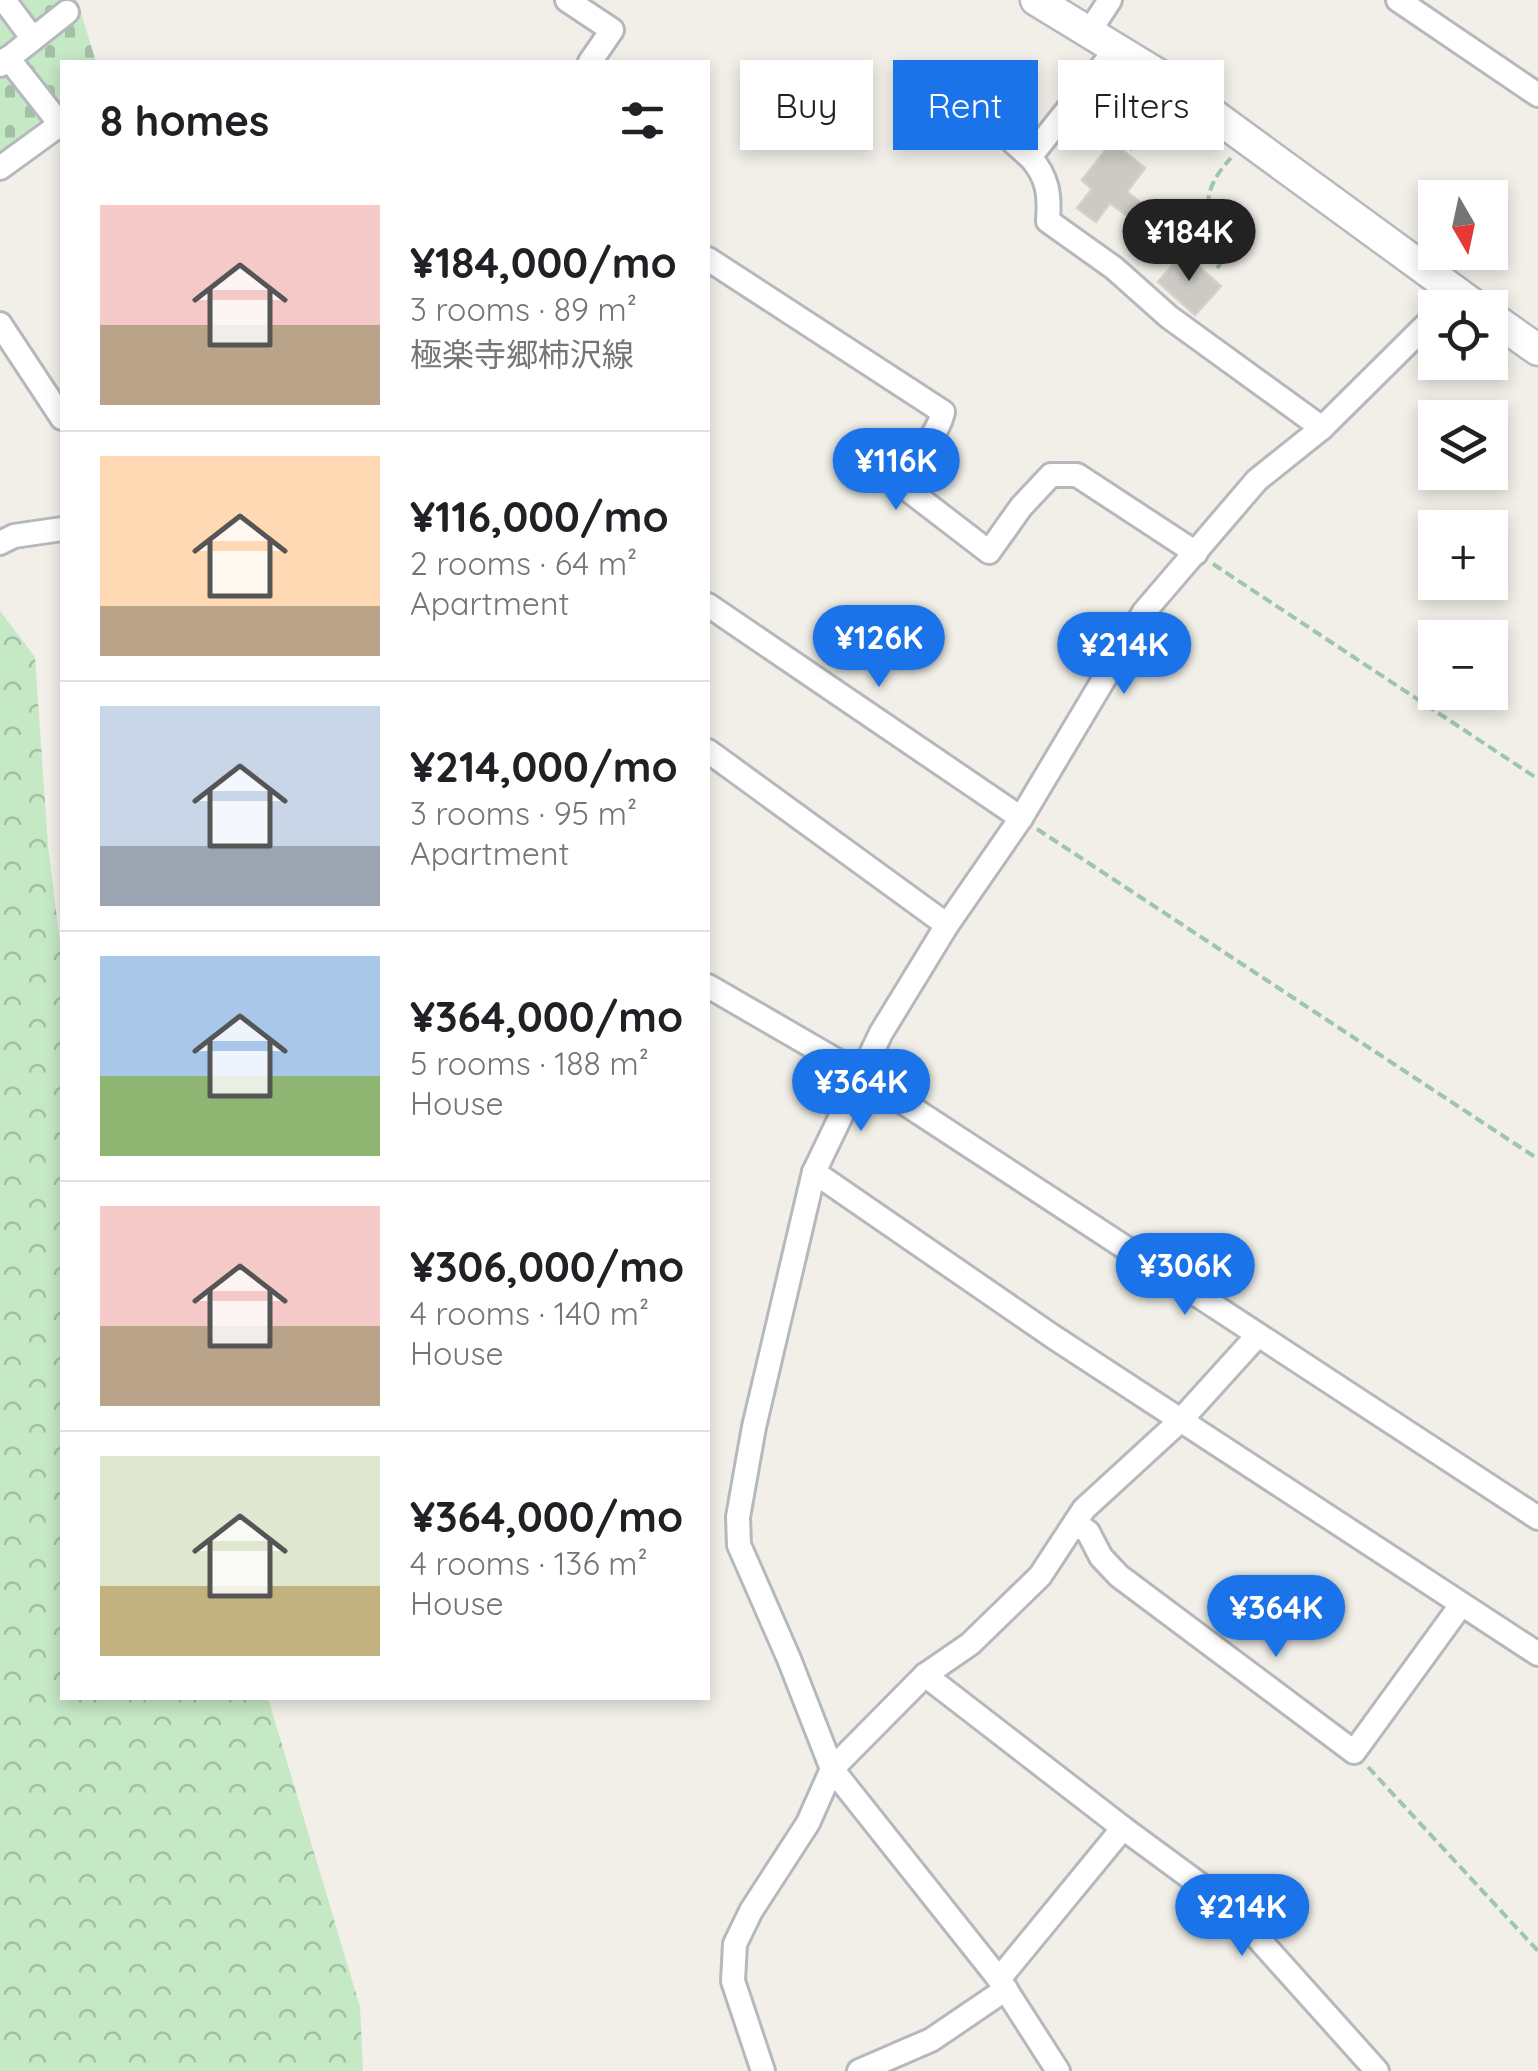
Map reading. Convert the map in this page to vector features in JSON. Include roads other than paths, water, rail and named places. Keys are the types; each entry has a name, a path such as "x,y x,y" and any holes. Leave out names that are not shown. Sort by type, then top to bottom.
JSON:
{"main road":[{"path":"1036,0 1177,88 1442,290"},
{"path":"1508,329 1538,350"}],"street":[{"path":"4,0 34,38"},
{"path":"567,0 612,30 591,60"},
{"path":"1089,32 1110,0"},
{"path":"1398,0 1538,96"},
{"path":"60,123 4,62 67,12"},
{"path":"1030,157 1116,48"},
{"path":"0,168 60,125"},
{"path":"1021,150 1040,168 1050,193 1048,221 1114,268 1169,318 1322,428"},
{"path":"710,259 943,412 940,426 907,476 907,489 990,552 1051,475 1077,475 1196,553"},
{"path":"0,324 60,415"},
{"path":"1058,2071 1002,1984 832,1769 790,1659 739,1545 738,1516 754,1427 814,1172 881,1033 947,925 1021,818 1144,612 1257,480 1322,428 1418,333"},
{"path":"0,542 14,536 60,530"},
{"path":"710,606 1021,818"},
{"path":"710,752 947,925"},
{"path":"710,987 860,1074 1538,1518"},
{"path":"814,1172 870,1214 1538,1654"},
{"path":"763,2071 733,1981 735,1944 751,1911 808,1823 832,1769 926,1675 970,1644 1040,1576 1084,1509 1181,1420 1258,1335"},
{"path":"1075,1522 1088,1532 1100,1557 1119,1576 1354,1752 1461,1604"},
{"path":"926,1675 1230,1906 1377,2071"},
{"path":"860,2071 931,2040 1002,1984 1123,1828"}]}
